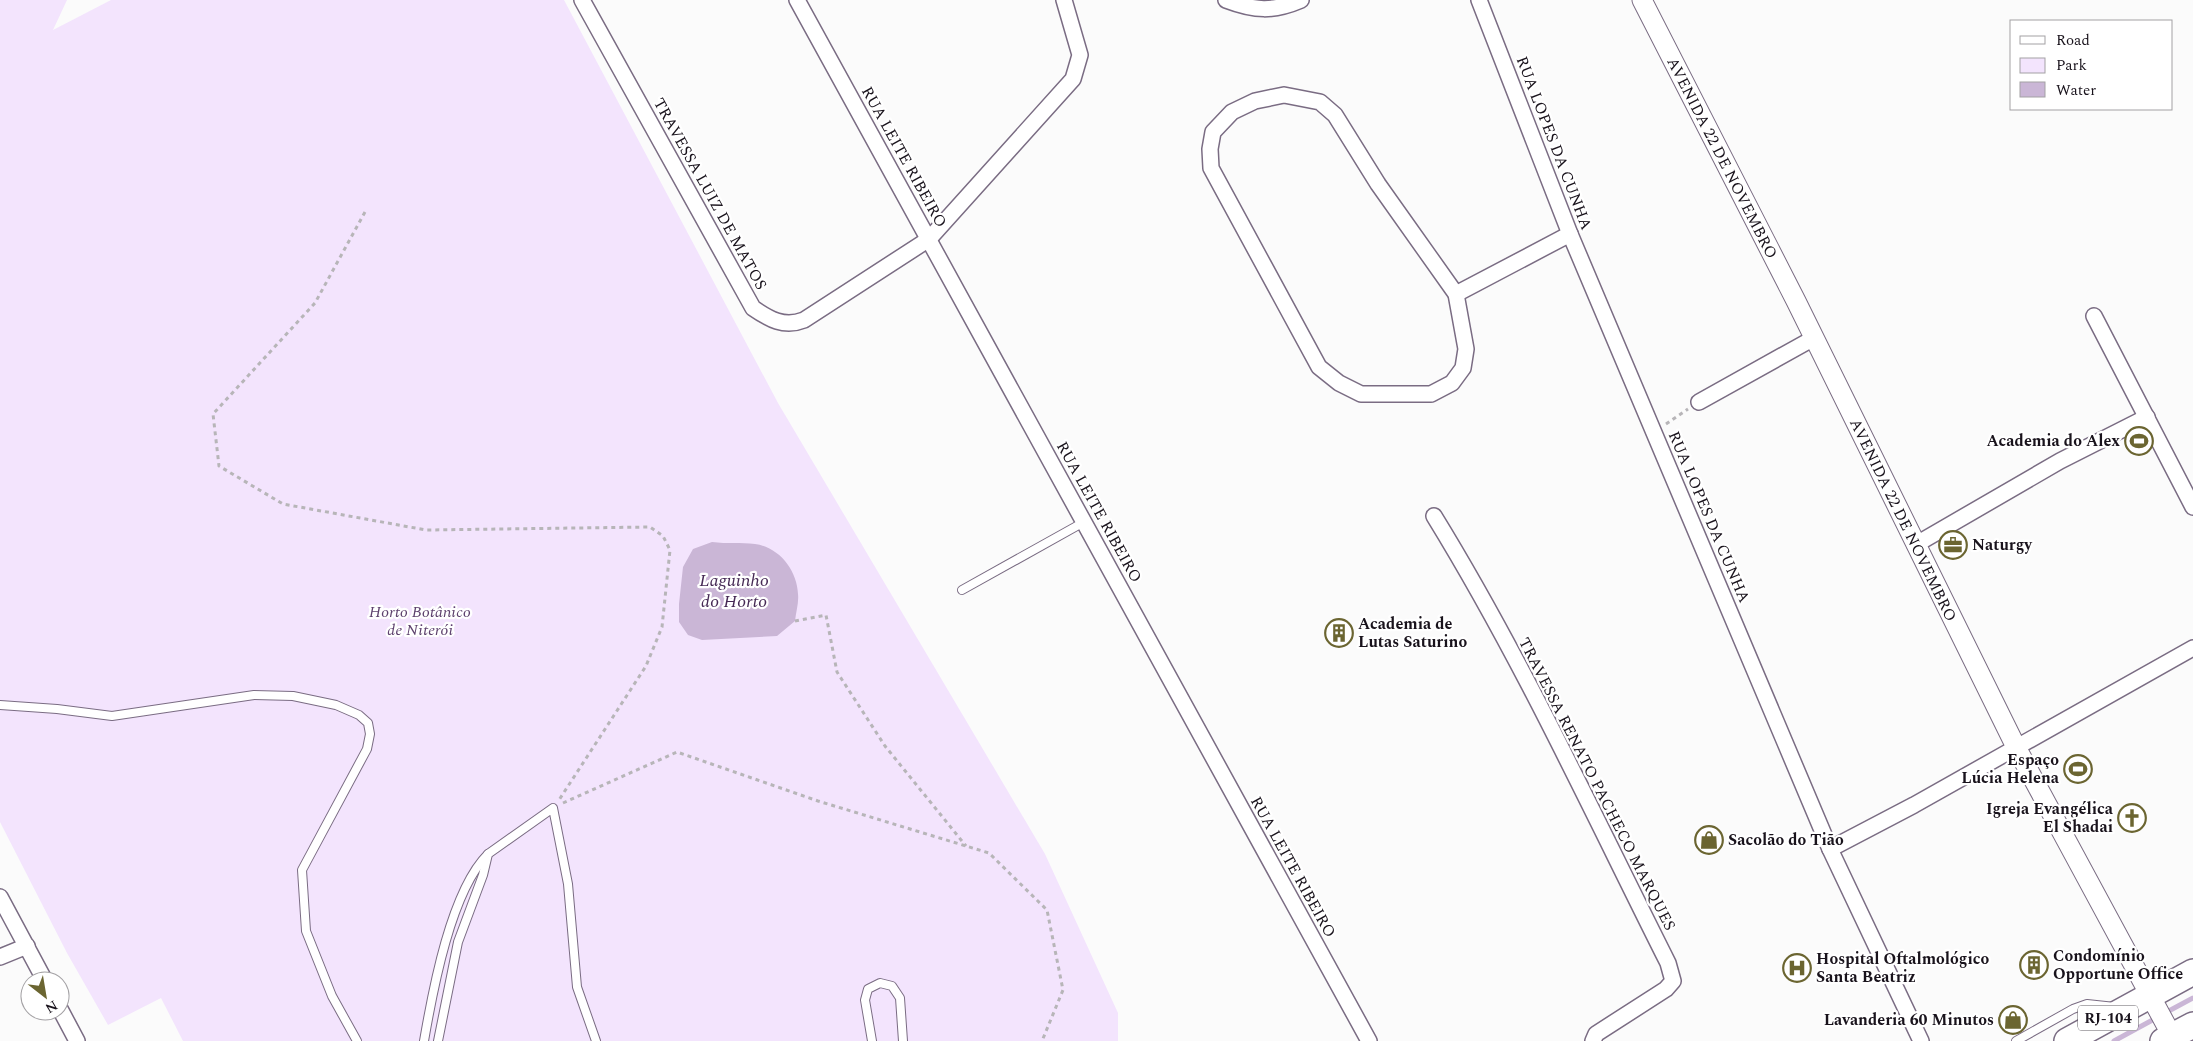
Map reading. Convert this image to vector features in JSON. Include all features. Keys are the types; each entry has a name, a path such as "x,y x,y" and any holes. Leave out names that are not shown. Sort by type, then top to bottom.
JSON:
{"highway":[{"name":"RJ-104","path":"2067,1041 2193,972"},
{"path":"2170,1039 2193,1025"}],"street":[{"name":"TRAVESSA LUIZ DE MATOS","path":"582,0 753,308 769,319 786,323 804,320 929,239 1073,79 1080,55 1064,0"},
{"name":"RUA LEITE RIBEIRO","path":"797,0 1369,1041"},
{"path":"1226,0 1261,10 1287,6 1301,0"},
{"name":"RUA LOPES DA CUNHA","path":"1479,0 1570,234 1830,849 1921,1041"},
{"name":"AVENIDA 22 DE NOVEMBRO","path":"1642,0 1814,338 1915,546 2016,747 2150,995 2170,1039"},
{"path":"1284,95 1320,102 1334,114 1378,184 1456,294 1466,349 1463,368 1452,383 1432,394 1361,394 1339,383 1318,367 1211,168 1210,149 1213,132 1232,112 1271,96 1284,95"},
{"path":"1456,294 1570,234"},
{"path":"2094,316 2193,507"},
{"path":"1699,402 1814,338"},
{"path":"1915,546 2060,461 2148,417"},
{"name":"TRAVESSA RENATO PACHECO MARQUES","path":"1434,516 1466,568 1521,673 1668,963 1673,981 1666,989 1596,1034 1593,1041"},
{"path":"1830,849 1914,805 2193,648"},
{"path":"0,898 40,971"},
{"path":"0,957 27,946"},
{"path":"66,1021 77,1041"}],"lane":[{"path":"962,590 1084,522"},
{"path":"0,705 58,709 112,716 254,695 294,696 336,705 358,715 368,723 370,734 367,750 302,870 306,931 332,996 357,1041"},
{"path":"424,1041 448,932 474,870 488,854 553,808 568,884 577,987 596,1041"},
{"path":"438,1041 458,942 484,875 488,854"},
{"path":"872,1041 866,1000 868,990 880,983 892,986 900,998 903,1041"},
{"path":"2016,1041 2073,1009 2087,1004 2127,1008"}],"path":[{"path":"365,212 315,303 213,414 218,466 283,504 426,530 650,527 663,536 670,550 662,627 646,666 553,808"},
{"path":"1654,432 1699,402"},
{"path":"795,621 826,615 837,672 885,746 966,846"},
{"path":"553,808 677,752 818,801 990,853 1047,910 1063,990 1042,1041"}],"green space":[{"name":"Horto Botânico de Niterói","path":"0,0 67,0 53,30 111,0 564,0 778,403 1045,854 1118,1013 1118,1041 183,1041 161,998 108,1025 67,953 0,822"}],"water":[{"name":"Laguinho do Horto","path":"712,542 755,544 764,546 779,555 790,568 797,585 798,600 795,621 777,636 702,640 688,635 679,622 683,567 693,549"}],"waterway":[{"path":"2165,1013 2193,998"},
{"path":"2114,1041 2158,1017"}],"place":[{"name":"Academia do Alex","path":"2139,441"},
{"name":"Naturgy","path":"1953,545"},
{"name":"Academia de Lutas Saturino","path":"1339,633"},
{"name":"Espaço Lúcia Helena","path":"2078,769"},
{"name":"Igreja Evangélica El Shadai","path":"2132,818"},
{"name":"Sacolão do Tião","path":"1709,840"},
{"name":"Condomínio Opportune Office","path":"2034,965"},
{"name":"Hospital Oftalmológico Santa Beatriz","path":"1797,968"},
{"name":"Lavanderia 60 Minutos","path":"2013,1020"}]}
